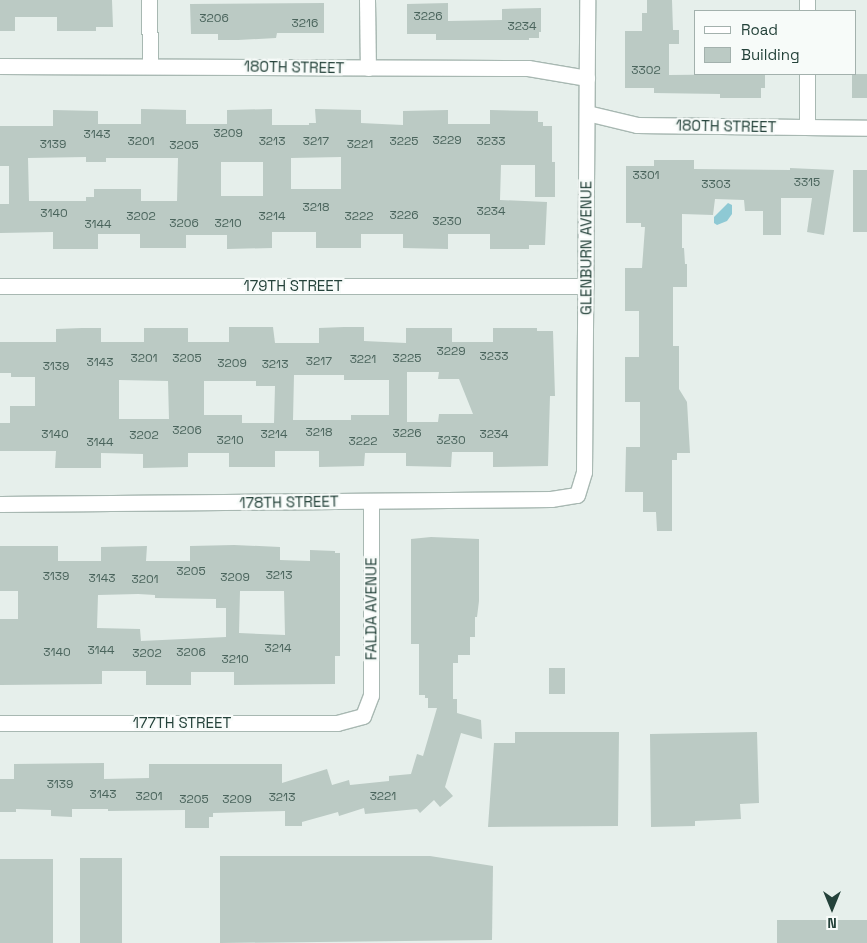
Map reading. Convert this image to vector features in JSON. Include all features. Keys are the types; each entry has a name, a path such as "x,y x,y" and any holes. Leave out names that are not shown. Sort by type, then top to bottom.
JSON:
{"street":[{"path":"149,0 150,65"},
{"path":"367,0 368,68"},
{"name":"GLENBURN AVENUE","path":"577,495 584,472 587,0"},
{"name":"180TH STREET","path":"0,66 150,65 528,68 587,78"},
{"path":"807,75 807,126"},
{"name":"180TH STREET","path":"587,113 637,125 867,128"},
{"name":"179TH STREET","path":"0,286 586,286"},
{"name":"178TH STREET","path":"0,504 551,500 577,495"},
{"name":"FALDA AVENUE","path":"363,716 371,695 372,501"},
{"name":"177TH STREET","path":"0,723 337,724 363,716"}],"water":[{"path":"728,203 732,205 732,214 727,221 717,225 714,223 714,217"}],"building":[{"path":"0,0 112,0 113,27 96,27 96,31 57,31 57,17 15,17 15,31 0,31"},
{"path":"647,0 672,0 673,30 679,30 679,44 669,44 669,75 765,75 765,88 761,88 761,98 720,98 720,94 654,93 654,88 625,88 625,31 642,31 642,13 647,13"},
{"path":"324,3 324,33 277,33 276,38 238,40 218,40 218,34 191,34 190,4"},
{"path":"448,3 448,21 502,20 502,9 541,8 541,32 539,32 539,38 529,38 529,40 436,40 436,34 407,34 407,4"},
{"path":"867,74 867,98 852,98 852,75"},
{"path":"141,109 186,110 186,124 227,124 227,110 272,109 272,125 309,125 309,123 316,123 315,109 361,110 361,123 403,125 403,111 448,110 448,124 490,124 490,110 538,111 538,122 543,122 543,126 552,126 552,162 555,162 555,197 535,197 535,165 501,165 500,200 547,202 545,245 529,245 529,249 490,249 490,234 448,234 448,249 403,248 403,234 361,234 361,248 316,248 316,232 272,232 272,248 227,249 227,235 186,235 186,248 140,248 140,234 98,234 98,249 53,249 53,232 0,233 0,204 9,204 9,166 0,166 0,126 53,126 53,110 98,111 98,124 141,124","holes":["86,157 86,162 106,162 106,158 178,158 177,201 141,201 141,189 94,189 94,197 86,197 86,201 29,201 28,158","341,157 341,189 291,189 291,158","221,162 263,162 263,196 221,196"]},
{"path":"654,160 694,160 694,169 790,170 790,168 834,170 824,235 807,232 812,198 781,198 781,235 763,235 763,211 745,211 744,200 715,199 713,215 682,214 682,248 684,248 685,264 687,264 687,287 673,287 673,346 679,346 679,389 687,402 690,453 677,453 677,460 672,460 672,531 657,531 656,512 643,512 643,492 625,492 626,447 640,447 640,402 625,402 625,357 639,357 639,311 625,311 625,268 642,268 645,227 641,227 641,223 626,223 626,166 654,166"},
{"path":"853,170 867,170 867,232 853,232"},
{"path":"229,327 273,327 275,343 319,343 319,328 364,327 364,341 406,343 406,328 452,328 452,342 493,342 493,328 537,328 537,331 553,331 555,396 550,396 548,466 493,467 493,452 452,452 451,467 406,466 406,453 365,453 364,466 319,467 319,451 275,451 275,467 229,467 229,453 188,453 188,467 143,468 143,454 101,453 101,468 55,468 56,451 0,451 0,423 10,423 10,406 35,406 35,377 11,377 11,373 0,373 0,342 56,342 56,329 101,328 101,342 144,342 144,328 188,328 188,342 229,342","holes":["407,372 439,372 438,379 459,379 473,414 439,414 438,422 407,422","294,375 344,375 344,380 389,380 389,415 351,415 351,420 293,420","119,380 168,381 169,419 119,419","204,381 256,381 256,386 275,386 274,423 242,423 242,415 204,415"]},
{"path":"431,537 479,539 479,601 477,617 475,617 475,637 470,637 470,655 458,655 458,663 453,663 453,699 457,699 457,713 481,720 482,739 461,733 445,787 453,796 440,807 434,800 420,813 417,809 365,814 364,808 339,816 338,812 302,822 302,826 285,826 285,811 213,813 213,817 209,817 209,828 185,828 185,810 108,811 108,809 72,809 72,817 51,816 51,810 16,809 16,812 0,812 0,779 14,779 14,764 104,763 104,779 149,778 149,764 282,764 282,783 327,769 332,785 349,780 350,785 389,781 389,776 411,774 417,754 423,756 437,708 428,708 428,698 425,698 425,695 419,695 419,644 411,644 411,539"},
{"path":"0,546 58,546 58,561 101,561 101,547 147,546 146,561 190,561 190,546 280,547 280,560 310,561 310,550 340,553 340,656 335,656 335,684 234,685 234,672 191,672 191,685 146,685 146,671 102,671 102,684 0,685 0,619 18,619 18,591 0,591","holes":["240,591 284,591 285,635 239,633","98,595 155,595 155,598 216,599 216,608 226,608 226,637 141,641 140,629 97,628"]},
{"path":"549,668 565,668 565,694 549,694"},
{"path":"515,732 619,732 618,826 488,827 494,743 515,743"},
{"path":"757,732 759,803 740,804 741,819 695,821 695,826 651,827 650,734"},
{"path":"220,856 430,856 493,866 492,940 220,943"},
{"path":"80,858 122,858 122,943 80,943"},
{"path":"0,859 53,859 53,943 0,943"},
{"path":"777,920 867,920 867,943 777,943"}]}
